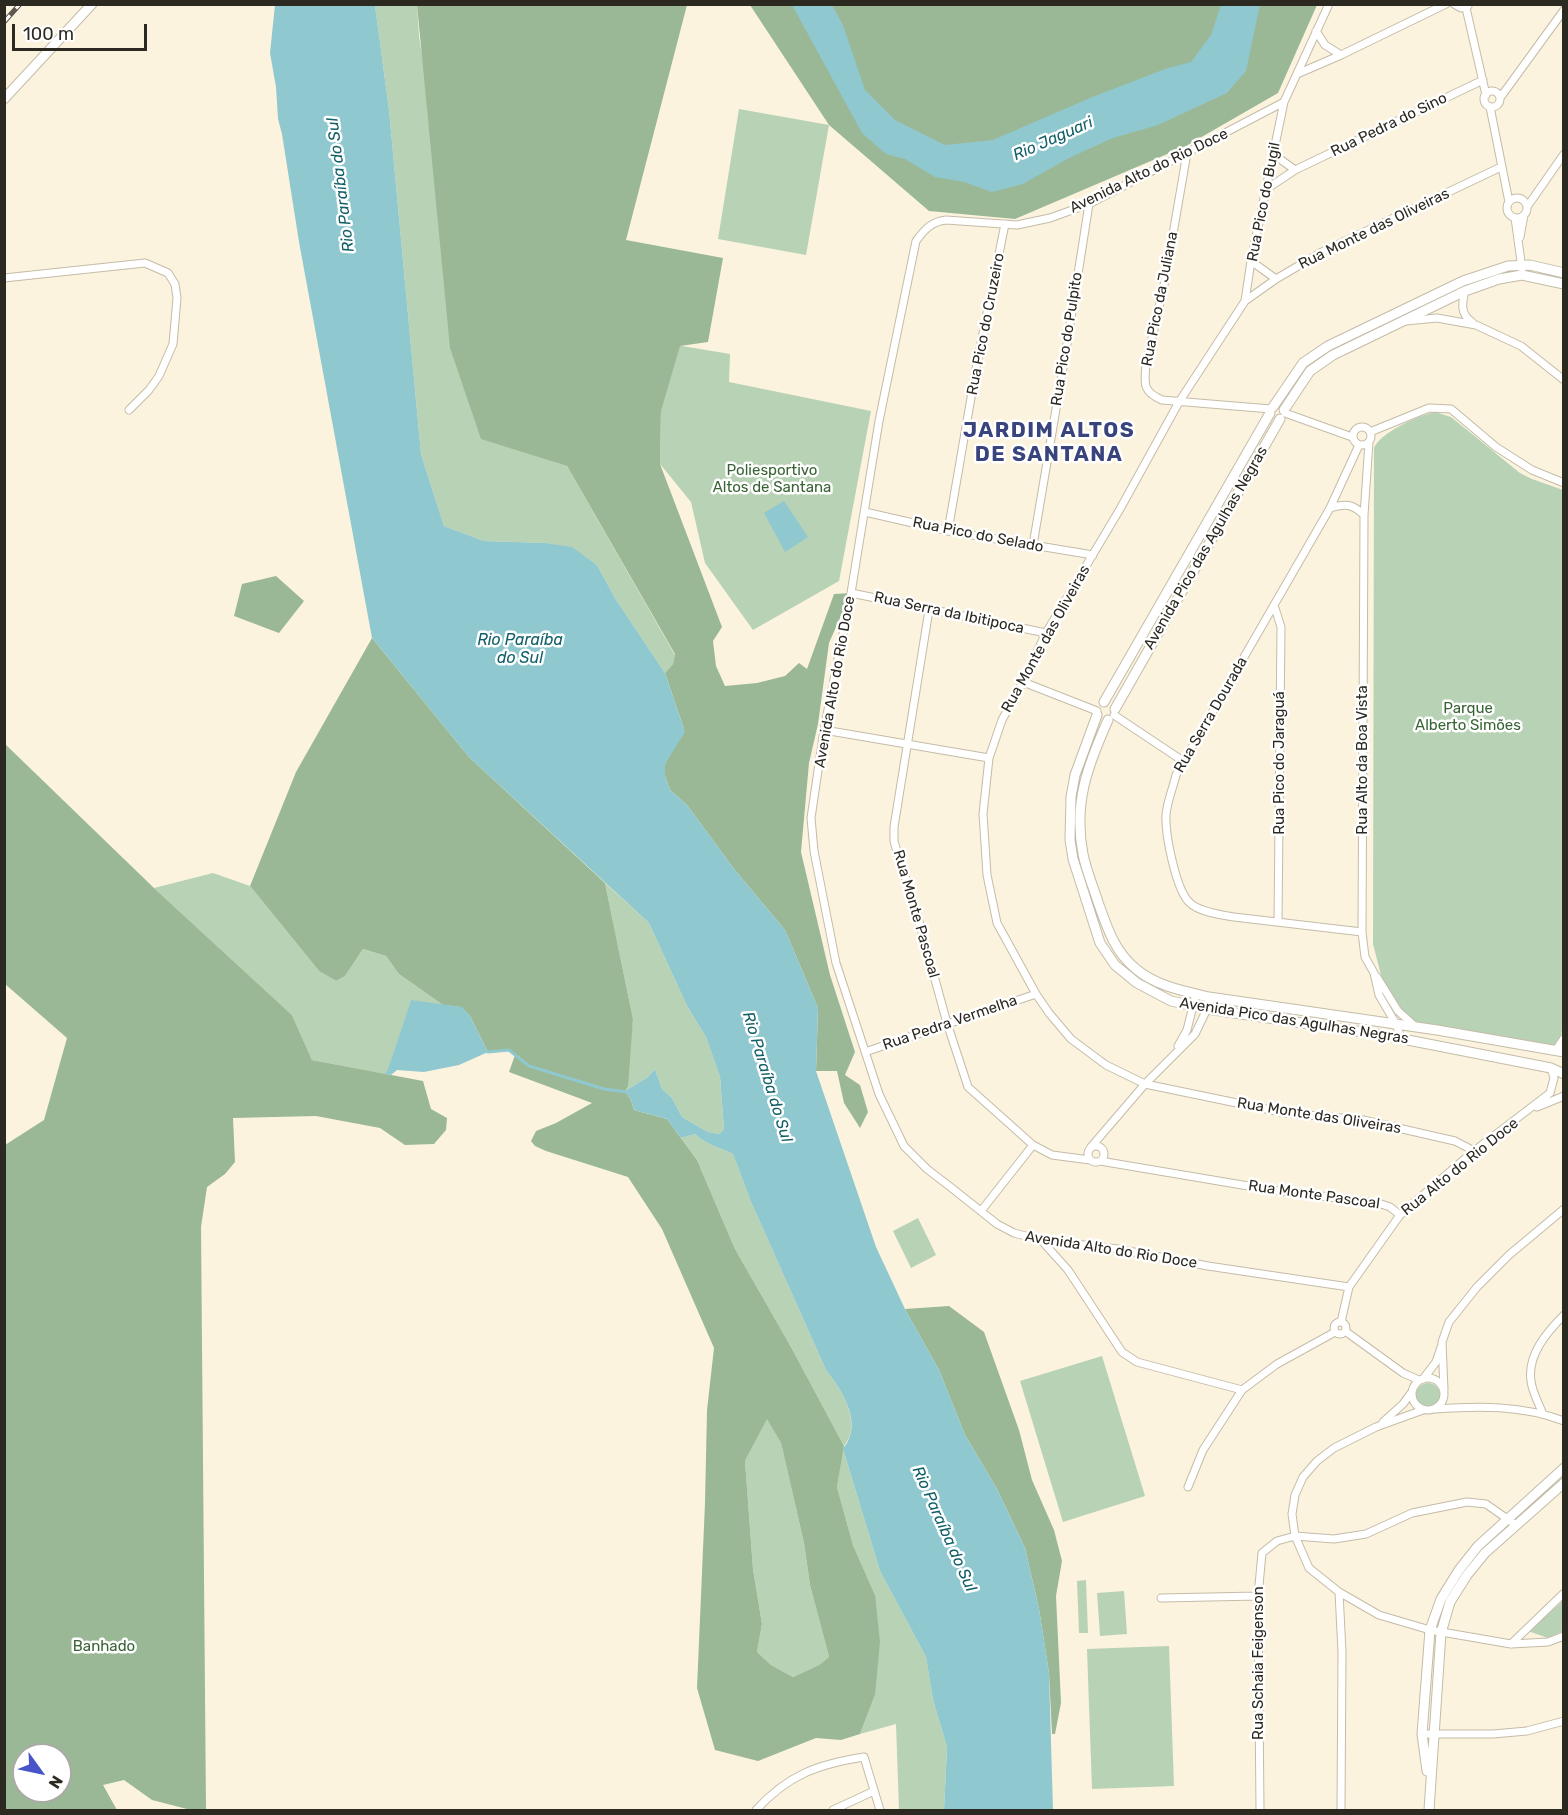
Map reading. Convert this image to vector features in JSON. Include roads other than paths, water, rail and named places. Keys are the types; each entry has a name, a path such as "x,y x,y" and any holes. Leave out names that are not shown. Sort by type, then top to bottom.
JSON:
{"street":[{"path":"4,99 92,4"},
{"path":"1284,102 1329,4"},
{"path":"1298,74 1341,56 1446,4"},
{"path":"1454,4 1461,8 1468,6 1486,95 1485,101 1490,107 1509,202 1508,212 1515,218 1522,270"},
{"path":"1490,107 1497,105 1563,10"},
{"path":"1316,31 1325,45 1341,56"},
{"name":"Rua Pedra do Sino","path":"1265,190 1295,170 1483,80"},
{"path":"1486,95 1496,92 1500,99"},
{"name":"Avenida Alto do Rio Doce","path":"1284,102 1089,204 1032,223 1017,225 945,219 927,227 916,241 879,421 811,818 814,851 837,963 865,1052 879,1094 904,1146 927,1168 997,1224 1014,1233 1041,1240 1118,1249 1208,1266 1349,1287"},
{"name":"Rua Pico do Bugil","path":"1245,301 1251,261 1284,102"},
{"name":"Rua Pico da Juliana","path":"1187,153 1144,379 1146,388 1152,396 1162,400 1272,410"},
{"path":"1519,243 1527,207 1563,153"},
{"path":"1273,154 1295,170"},
{"name":"Rua Monte das Oliveiras","path":"1474,1151 1455,1141 1363,1120 1285,1113 1145,1084 1106,1065 1071,1039 1049,1013 997,923 987,875 983,814 989,758 1002,720 1046,633 1120,509 1179,402 1245,301 1276,279 1322,252 1501,167"},
{"path":"1509,202 1521,199 1527,207"},
{"name":"Rua Pico do Pulpito","path":"1033,545 1089,204"},
{"path":"1515,218 1524,215"},
{"name":"Rua Pico do Cruzeiro","path":"948,531 977,363 1005,224"},
{"path":"1251,261 1276,279"},
{"path":"4,278 145,263 168,273 175,284 177,298 172,344 168,358 154,383 129,410"},
{"name":"Avenida Pico das Agulhas Negras","path":"1104,702 1272,410 1303,363 1328,346 1463,281 1497,268 1522,270 1543,267 1563,273"},
{"name":"Avenida Pico das Agulhas Negras","path":"1560,1051 1209,997 1158,983 1136,969 1110,938 1083,854 1081,797 1084,778 1091,758 1112,715 1283,414 1311,371 1333,356 1465,291 1522,270 1563,284"},
{"path":"1465,291 1462,309 1465,318 1521,346 1563,380"},
{"path":"1406,321 1437,318 1476,325"},
{"path":"1272,410 1280,406 1283,414 1333,429 1352,437 1354,442 1364,444 1370,432 1429,408 1451,409 1505,453 1532,470 1563,483"},
{"path":"1352,437 1358,427"},
{"path":"1333,429 1364,427 1370,432"},
{"name":"Rua Alto da Boa Vista","path":"1364,444 1367,474 1364,515 1362,932 1365,957 1374,972 1379,995 1396,1024 1401,1038"},
{"name":"Rua Serra Dourada","path":"1362,932 1213,913 1190,903 1180,887 1171,860 1166,815 1176,775 1183,760 1330,508 1364,444"},
{"path":"1330,508 1348,504 1364,515"},
{"name":"Rua Pico do Selado","path":"865,512 948,531 1093,555"},
{"name":"Rua Serra da Ibitipoca","path":"851,593 1046,633"},
{"name":"Rua Pico do Jaraguá","path":"1274,605 1281,627 1278,922"},
{"name":"Rua Monte Pascoal","path":"929,609 894,827 894,841 912,896 947,1023 968,1087 1033,1145 1052,1155 1089,1158"},
{"path":"1023,682 1097,713"},
{"path":"1112,715 1100,719 1097,713 1099,705 1104,702 1110,703 1112,715 1183,760"},
{"name":"Avenida Pico das Agulhas Negras","path":"1097,713 1075,775 1069,830 1073,859 1100,943 1115,965 1130,977 1152,992 1172,1001 1193,1006 1401,1038 1551,1068 1563,1074"},
{"path":"825,730 989,758"},
{"path":"1374,972 1398,1011 1417,1028"},
{"name":"Rua Pedra Vermelha","path":"865,1052 1036,994"},
{"path":"1164,1065 1187,1030 1196,994"},
{"path":"1105,1130 1102,1155 1095,1162 1089,1158 1088,1150 1091,1147 1105,1130 1145,1084 1195,1034 1207,1009 1209,997"},
{"path":"1532,1109 1550,1093 1554,1078 1551,1058 1560,1051 1563,1038"},
{"path":"1532,1109 1563,1096"},
{"name":"Rua Alto do Rio Doce","path":"1341,1322 1349,1287 1400,1215 1474,1151 1532,1109"},
{"path":"981,1210 1033,1145"},
{"path":"1091,1147 1096,1146 1102,1155"},
{"name":"Rua Monte Pascoal","path":"1102,1155 1119,1165 1272,1190 1378,1203 1390,1207 1400,1215"},
{"path":"1376,1427 1391,1415 1436,1362 1449,1322 1477,1287 1509,1255 1563,1209"},
{"path":"1041,1240 1068,1270 1122,1353 1137,1362 1242,1390"},
{"path":"1542,1412 1531,1380 1531,1360 1548,1331 1563,1314"},
{"path":"1335,1332 1334,1326 1341,1322 1346,1326 1346,1331 1403,1373 1421,1379 1434,1379 1442,1385 1444,1392 1453,1403 1466,1407"},
{"path":"1335,1332 1341,1335 1346,1331"},
{"path":"1188,1487 1203,1450 1242,1390 1277,1364 1335,1332"},
{"path":"1435,1409 1442,1402 1444,1392 1442,1342"},
{"path":"1403,1373 1415,1405 1423,1410"},
{"path":"1563,1421 1542,1412 1521,1409 1466,1407 1423,1410 1376,1427 1334,1448 1317,1461 1303,1477 1295,1495 1292,1514 1295,1536 1309,1568 1339,1592 1379,1615 1442,1633 1511,1644 1548,1642 1563,1636"},
{"path":"1429,1810 1442,1633 1450,1602 1467,1575 1485,1553 1563,1468"},
{"path":"1429,1788 1422,1734 1430,1630 1441,1599 1459,1570 1478,1546 1563,1483"},
{"path":"1295,1536 1334,1539 1366,1534 1412,1513 1467,1502 1486,1504 1513,1522"},
{"name":"Rua Schaia Feigenson","path":"1260,1810 1258,1596 1262,1553 1277,1541 1295,1536"},
{"path":"1339,1592 1342,1652 1341,1810"},
{"path":"1511,1644 1563,1593"},
{"path":"1161,1598 1258,1596"},
{"path":"1422,1734 1493,1734 1527,1731 1563,1721"},
{"path":"756,1810 767,1798 795,1777 830,1763 864,1757 880,1810"},
{"path":"832,1810 874,1791"}],"water":[{"name":"Rio Paraíba do Sul","path":"275,5 375,5 389,110 421,454 444,526 484,541 546,543 572,547 597,565 615,598 665,673 685,732 665,764 665,776 670,790 687,805 734,869 785,930 818,1008 816,1071 876,1247 905,1309 939,1370 965,1435 997,1489 1025,1548 1039,1609 1049,1673 1053,1810 944,1810 947,1747 933,1700 926,1657 880,1571 843,1449 848,1442 852,1423 847,1404 826,1370 751,1202 733,1154 708,1143 695,1134 681,1138 667,1119 634,1110 625,1091 648,1077 655,1069 662,1089 672,1098 682,1117 708,1132 719,1134 724,1129 720,1077 706,1037 687,1006 649,923 469,757 372,638 278,119 276,87 270,53"},
{"name":"Rio Jaguari","path":"792,5 832,5 843,25 865,90 895,120 945,145 993,140 1090,98 1165,69 1191,62 1211,35 1221,5 1260,5 1246,71 1227,93 1158,125 1113,138 1067,159 1023,184 992,192 964,182 935,177 905,159 886,154 862,133"},
{"path":"784,501 808,537 785,552 764,513"},
{"path":"411,1000 462,1007 470,1016 488,1052 459,1065 424,1072 397,1070 391,1075 385,1074"}],"waterway":[{"path":"488,1052 509,1050 529,1066 604,1089 627,1092"}],"railway":[{"path":"4,22 20,4"}],"district":[{"name":"JARDIM ALTOS DE SANTANA","path":"1049,443"}],"park label":[{"name":"Poliesportivo Altos de Santana","path":"772,480"},
{"name":"Parque Alberto Simões","path":"1468,718"},
{"name":"Banhado","path":"104,1647"}]}
